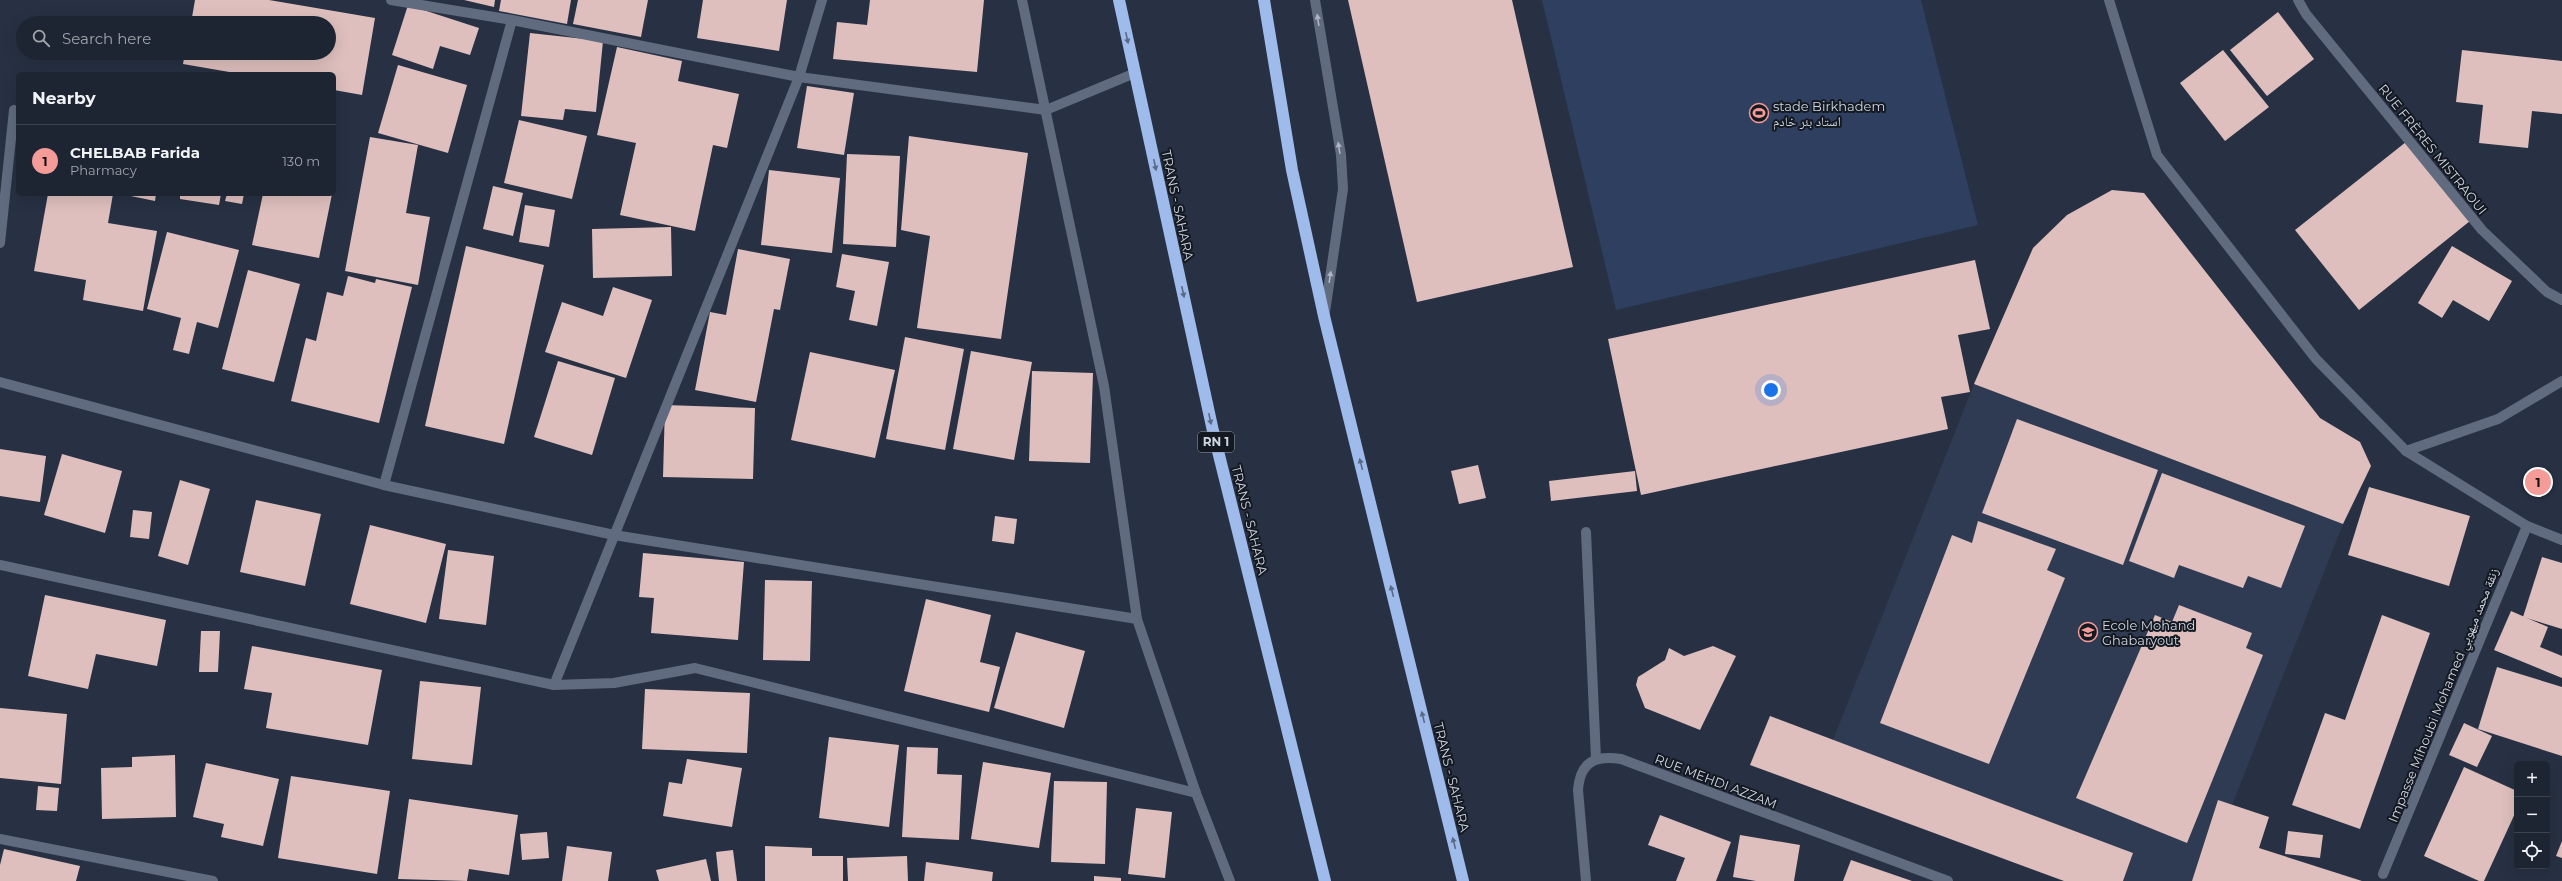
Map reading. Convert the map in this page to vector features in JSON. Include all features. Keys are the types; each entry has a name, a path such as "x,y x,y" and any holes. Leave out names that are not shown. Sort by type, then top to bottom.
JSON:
{"highway":[{"name":"TRANS - SAHARA","path":"1119,0 1213,430 1325,881"},
{"name":"TRANS - SAHARA","path":"1264,0 1292,170 1324,316 1463,881"}],"street":[{"path":"391,0 512,20 799,77 1046,110 1135,73"},
{"path":"554,685 799,77 822,0"},
{"path":"1022,0 1104,386 1138,619 1196,793 1230,881"},
{"path":"1315,0 1341,154 1343,189 1324,316"},
{"path":"2109,0 2157,155 2316,358 2406,451 2527,526 2562,540"},
{"name":"RUE FRÈRES MISTRAOUI","path":"2298,0 2306,14 2482,230 2547,292 2562,300"},
{"path":"384,485 512,20"},
{"path":"0,244 14,110"},
{"path":"2406,451 2498,419 2562,381"},
{"path":"0,382 384,485 614,536 1138,619"},
{"name":"Impasse Mihoubi Mohamed زنقة محمد ميهوبي","path":"2383,874 2527,526"},
{"path":"1586,532 1596,759 1586,766 1579,776 1578,790 1586,881"},
{"path":"0,565 554,685 614,683 695,668 1196,793"},
{"name":"RUE MEHDI AZZAM","path":"1596,759 1621,759 1948,881"},
{"path":"0,839 213,881"}],"shaded area":[{"name":"stade Birkhadem استاد بئر خادم","path":"1542,0 1921,0 1978,225 1616,310"},
{"name":"Ecole Mohand Ghabaryout","path":"1974,384 2343,524 2202,881 2123,881 2133,853 1833,740"}],"building":[{"path":"195,0 269,0 375,18 362,95 336,90 336,72 229,72 183,64 184,60 336,60 336,16 192,16"},
{"path":"464,0 495,0 494,7"},
{"path":"501,0 571,0 567,24 499,11"},
{"path":"578,0 648,0 641,37 573,24"},
{"path":"703,0 787,0 779,51 697,38"},
{"path":"870,0 984,0 977,72 833,59 837,22 867,25"},
{"path":"1348,0 1512,0 1573,267 1417,302"},
{"path":"408,5 479,28 470,55 440,46 433,69 392,55"},
{"path":"2278,12 2314,59 2267,96 2230,50"},
{"path":"530,33 603,41 596,112 565,109 563,120 521,116"},
{"path":"617,47 682,61 678,81 739,94 727,148 713,145 695,231 620,215 636,143 597,135"},
{"path":"2223,50 2269,107 2225,141 2180,83"},
{"path":"2462,50 2562,61 2562,114 2532,111 2528,148 2479,143 2483,105 2456,102"},
{"path":"398,65 467,85 448,153 378,133"},
{"path":"807,86 854,93 844,155 797,148"},
{"path":"519,120 587,136 572,199 504,183"},
{"path":"909,136 1028,153 1001,339 917,328 930,236 901,230"},
{"path":"370,137 418,145 406,213 430,217 418,285 345,271"},
{"path":"2411,138 2475,217 2359,310 2295,230"},
{"path":"847,154 900,156 896,247 843,244"},
{"path":"769,170 840,178 832,253 761,245"},
{"path":"493,186 523,193 513,236 483,229"},
{"path":"2112,190 2144,193 2320,418 2360,442 2371,466 2343,524 1974,384 2033,248 2067,215"},
{"path":"48,196 113,196 108,223 157,231 143,311 83,300 86,280 34,271"},
{"path":"131,196 156,196 155,201"},
{"path":"180,196 221,196 219,205 180,199"},
{"path":"226,196 244,196 242,204 225,201"},
{"path":"263,196 332,196 319,258 252,245"},
{"path":"525,205 555,210 549,247 519,242"},
{"path":"671,227 672,276 593,278 592,229"},
{"path":"167,232 239,250 218,328 197,322 189,354 173,350 181,318 147,309"},
{"path":"466,246 544,265 504,444 425,426"},
{"path":"2452,246 2512,281 2489,321 2453,300 2442,318 2418,303"},
{"path":"738,249 790,259 780,310 774,309 756,402 695,390 710,312 726,315"},
{"path":"842,254 889,262 877,326 849,320 855,291 836,287"},
{"path":"1975,260 1990,329 1958,335 1970,392 1941,397 1948,429 1641,495 1608,339"},
{"path":"248,270 300,284 274,382 222,369"},
{"path":"348,276 375,283 376,279 412,287 379,423 291,401 306,338 316,341 327,292 343,296"},
{"path":"613,287 652,300 626,378 545,352 562,302 603,316"},
{"path":"905,337 964,349 945,450 886,439"},
{"path":"971,351 1032,362 1014,460 953,449"},
{"path":"810,352 895,370 875,458 791,440"},
{"path":"558,361 615,378 592,455 534,437"},
{"path":"1032,371 1093,373 1090,463 1029,461"},
{"path":"665,405 755,408 753,479 663,477"},
{"path":"2017,419 2158,470 2123,565 1982,513"},
{"path":"0,449 46,456 40,502 0,496"},
{"path":"62,454 122,471 105,533 44,515"},
{"path":"1478,465 1486,498 1459,504 1451,471"},
{"path":"1635,471 1637,491 1551,501 1549,481"},
{"path":"2162,473 2305,526 2281,588 2248,576 2243,588 2179,565 2174,578 2129,561"},
{"path":"180,480 210,489 188,565 158,556"},
{"path":"2369,487 2470,516 2449,586 2348,555"},
{"path":"256,500 321,514 305,586 240,572"},
{"path":"133,510 152,512 149,539 130,537"},
{"path":"995,516 1017,519 1014,544 992,541"},
{"path":"1978,521 2056,549 2047,570 2065,578 1989,764 1880,723 1952,535 1972,543"},
{"path":"370,525 446,544 426,623 350,604"},
{"path":"448,550 494,556 486,625 439,619"},
{"path":"643,553 744,562 738,640 651,633 654,598 639,597"},
{"path":"2542,557 2562,563 2562,629 2523,617"},
{"path":"765,580 812,581 810,661 763,660"},
{"path":"45,595 166,620 157,666 96,654 88,689 28,676"},
{"path":"926,599 991,615 980,662 1000,667 989,712 904,691"},
{"path":"2179,605 2252,633 2246,648 2263,655 2187,843 2076,798 2155,615 2172,622"},
{"path":"2511,611 2548,627 2540,647 2562,656 2562,678 2494,650"},
{"path":"2382,615 2430,633 2360,829 2292,805 2325,713 2345,720"},
{"path":"201,631 220,631 218,672 199,672"},
{"path":"1016,632 1085,651 1064,728 994,708"},
{"path":"252,646 382,670 368,745 266,728 272,693 244,689"},
{"path":"1713,646 1736,656 1700,730 1645,708 1636,685 1638,677 1665,660 1669,648 1684,656"},
{"path":"2497,667 2562,687 2562,756 2478,729"},
{"path":"420,681 481,687 472,765 412,759"},
{"path":"645,689 750,693 747,753 642,749"},
{"path":"0,708 67,714 61,784 0,778"},
{"path":"1770,716 2133,853 2123,881 2064,881 1750,765"},
{"path":"2464,723 2492,736 2477,767 2449,755"},
{"path":"829,737 899,745 889,827 819,818"},
{"path":"907,747 938,748 937,774 962,775 959,840 902,837"},
{"path":"175,755 176,817 102,819 101,768 132,767 132,757"},
{"path":"687,759 742,768 732,827 663,816 669,782 682,784"},
{"path":"983,762 1051,773 1039,848 971,839"},
{"path":"206,763 279,779 263,846 221,837 224,824 193,817"},
{"path":"2464,767 2514,790 2514,816 2484,881 2479,881 2424,856"},
{"path":"291,776 390,791 377,874 278,858"},
{"path":"1054,781 1107,782 1105,864 1051,862"},
{"path":"38,786 59,788 57,811 36,810"},
{"path":"409,799 518,815 509,875 469,869 467,881 398,879"},
{"path":"2218,800 2269,817 2259,848 2362,881 2192,881"},
{"path":"1136,808 1172,812 1165,878 1128,874"},
{"path":"1660,815 1731,842 1716,881 1676,881 1685,858 1648,845"},
{"path":"2288,831 2323,835 2320,858 2285,854"},
{"path":"547,832 549,858 522,860 520,834"},
{"path":"1740,835 1800,845 1794,881 1756,881 1733,877"},
{"path":"2562,841 2562,858 2556,856"},
{"path":"567,846 612,852 608,881 562,881"},
{"path":"765,846 812,848 812,856 843,856 843,881 765,881"},
{"path":"4,849 80,866 76,881 0,881 0,865"},
{"path":"733,850 737,881 719,881 716,852"},
{"path":"907,856 908,881 848,881 847,858"},
{"path":"706,859 711,881 659,881 656,870"},
{"path":"1851,860 1912,881 1843,881"},
{"path":"926,862 993,872 992,881 924,881"},
{"path":"1094,876 1121,878 1121,881 1094,881"}],"place":[{"name":"stade Birkhadem استاد بئر خادم","path":"1759,113"},
{"name":"CHELBAB Farida","path":"2538,482"},
{"name":"Ecole Mohand Ghabaryout","path":"2088,632"}]}
